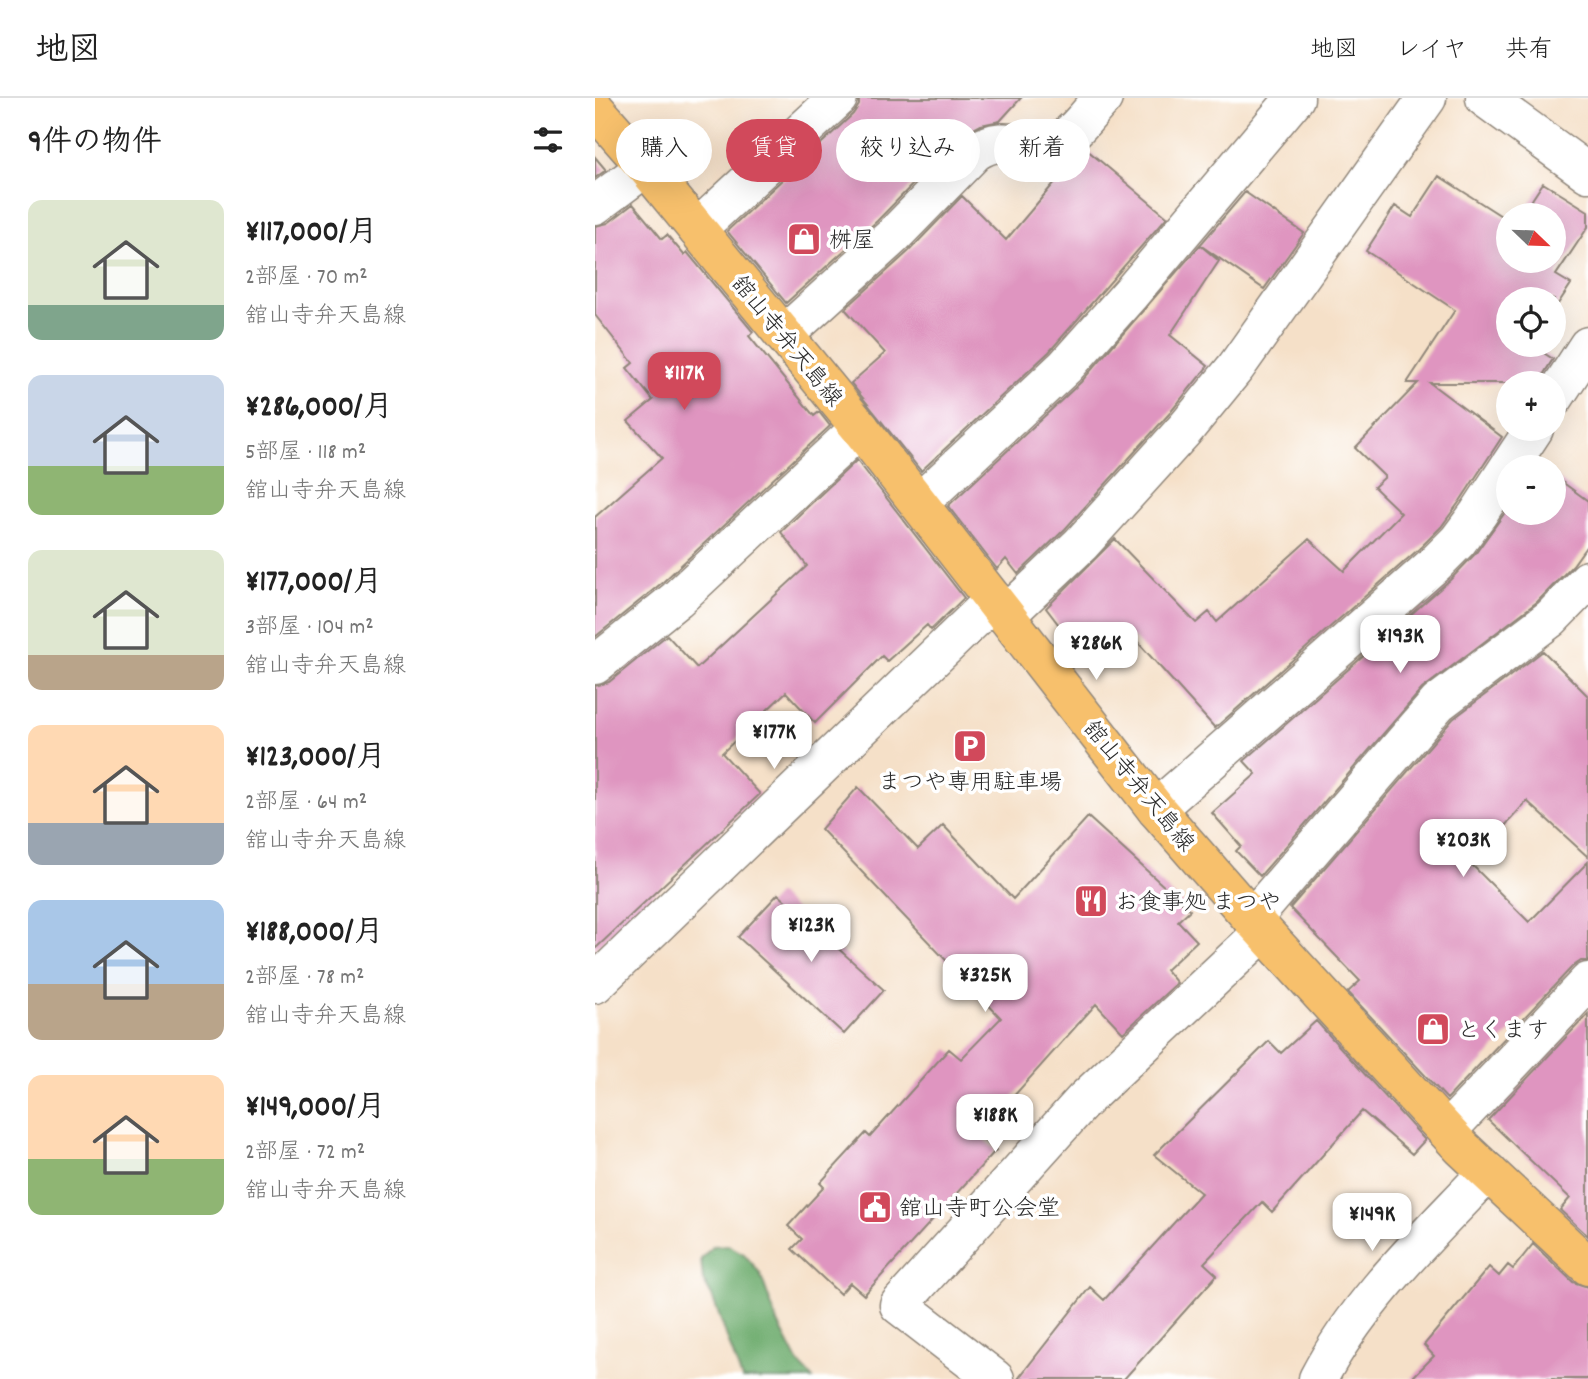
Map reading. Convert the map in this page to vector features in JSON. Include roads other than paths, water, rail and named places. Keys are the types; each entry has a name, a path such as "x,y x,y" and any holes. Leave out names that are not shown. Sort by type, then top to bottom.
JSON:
{"main road":[{"name":"舘山寺弁天島線","path":"595,108 616,132"},
{"name":"舘山寺弁天島線","path":"658,182 860,428 1156,809 1258,925 1447,1131 1588,1266"}],"street":[{"path":"595,108 604,98"},
{"path":"697,229 838,98"},
{"path":"784,335 892,237 975,152 988,144 1003,142 1040,146 1055,143 1068,135 1103,98"},
{"path":"919,503 1065,366 1140,282 1295,98"},
{"path":"595,984 1000,608 1081,544 1169,447 1236,367 1427,98"},
{"path":"1485,98 1588,173"},
{"path":"595,205 626,182"},
{"path":"1566,380 1588,346"},
{"path":"595,665 677,599 860,428"},
{"path":"1156,809 1435,564 1458,541 1526,441"},
{"path":"995,1379 899,1305 1084,1100 1258,925 1438,704 1551,618 1588,580"},
{"path":"1447,1131 1588,982"},
{"path":"1318,1379 1354,1321 1387,1281 1488,1172"}],"place":[{"name":"桝屋","path":"804,239"},
{"name":"まつや専用駐車場","path":"970,746"},
{"name":"お食事処 まつや","path":"1091,901"},
{"name":"とくます","path":"1433,1029"},
{"name":"舘山寺町公会堂","path":"875,1207"}]}
